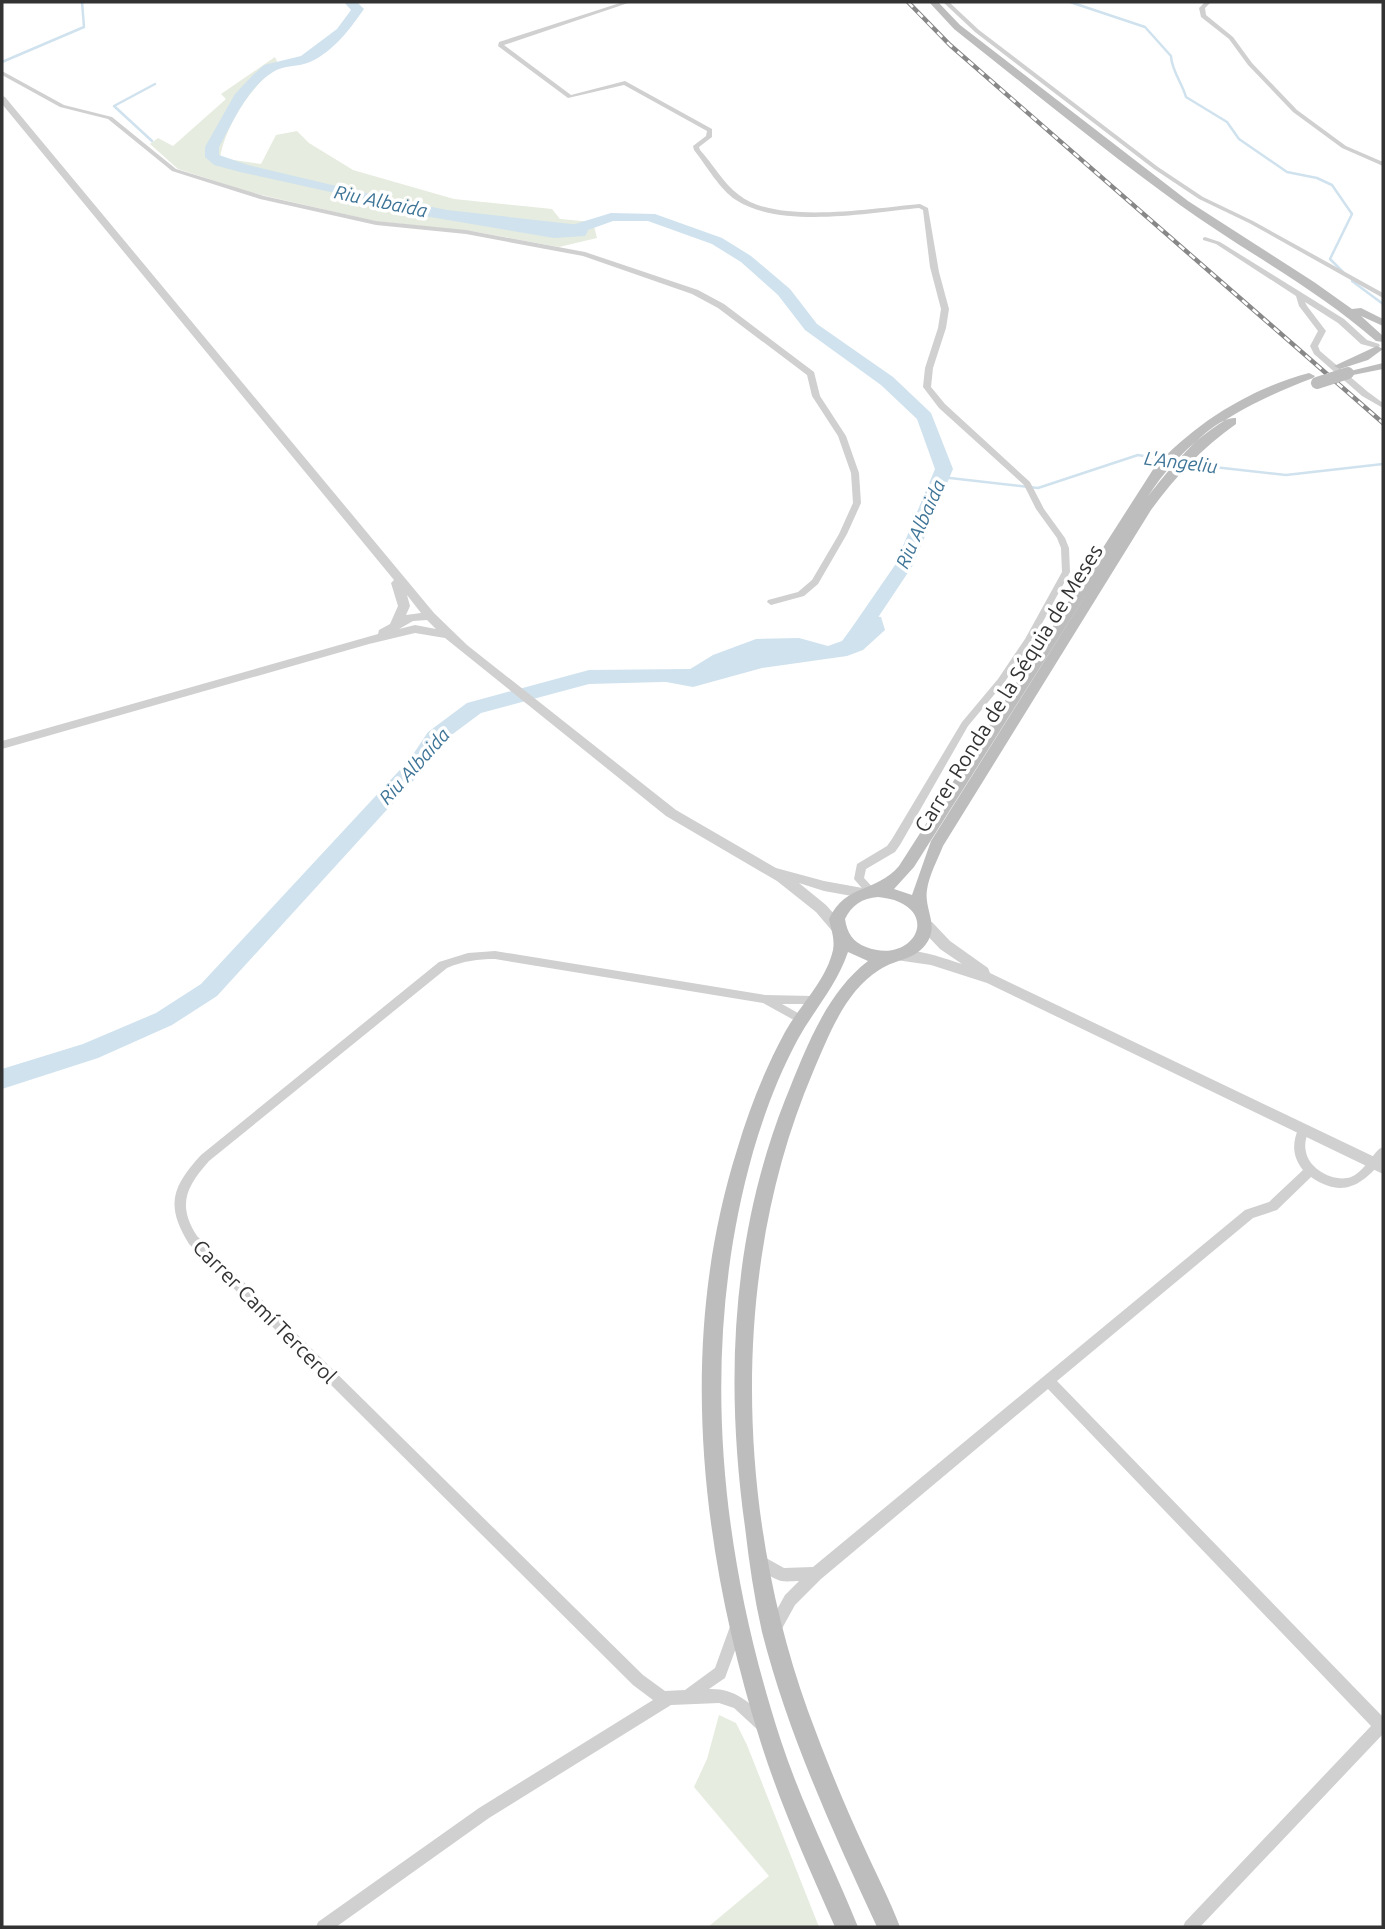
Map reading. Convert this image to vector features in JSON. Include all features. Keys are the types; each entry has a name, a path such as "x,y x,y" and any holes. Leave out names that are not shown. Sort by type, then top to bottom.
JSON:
{"main road":[{"path":"933,2 957,27 1183,202 1362,321 1380,346 1344,370"},
{"path":"1319,290 1383,323"},
{"path":"1148,495 1171,455 1189,439 1248,400 1344,370 1383,366"},
{"path":"1148,495 1203,441 1258,406 1313,379"},
{"name":"Carrer Ronda de la Séquia de Meses","path":"871,892 897,881 903,873 1148,495"},
{"name":"Carrer Ronda de la Séquia de Meses","path":"924,918 919,891 936,845 1148,495"},
{"path":"848,1927 814,1853 766,1728 737,1626 721,1544 715,1492 710,1419 711,1321 723,1243 744,1153 779,1062 837,962 840,911 845,903 871,892 908,898 924,918 920,944 895,957 872,964 860,975 818,1043 783,1126 755,1231 743,1319 741,1415 747,1487 773,1631 806,1737 847,1837 889,1927"},
{"path":"840,933 861,953 895,957"}],"street":[{"path":"628,2 500,43 570,97 625,83 710,130 709,136 696,146 697,150 736,197 752,205 787,215 920,206 926,209 934,268 945,311 936,339 936,354 926,375 927,387 942,406 1029,488 1065,548 1066,572 1059,589 1011,668 965,724 891,849 861,867 859,879 871,892"},
{"path":"946,2 977,31 1156,168 1201,198 1251,222 1383,296"},
{"path":"1208,2 1202,8 1203,16 1231,38 1250,64 1295,111 1344,147 1383,164"},
{"path":"2,73 62,106 110,118 174,170 262,198 376,223 477,233 585,254 714,301 811,374 816,396 842,436 855,473 857,503 843,534 815,582 801,594 771,602"},
{"path":"2,99 447,634 701,834 766,868 808,898 840,933"},
{"path":"1205,239 1218,243 1341,321 1360,340 1380,346"},
{"path":"1300,296 1303,306 1322,331 1314,346 1317,352 1365,394 1383,406"},
{"path":"393,572 404,606 396,624"},
{"path":"368,640 411,617 430,616"},
{"path":"415,629 430,616"},
{"path":"2,745 368,640 415,629 447,634"},
{"path":"766,868 824,886 871,892"},
{"path":"924,918 946,945 992,979"},
{"name":"Carrer Camí Tercerol","path":"669,1698 638,1680 193,1240 178,1214 179,1200 191,1173 205,1158 434,973 455,959 469,955 495,955 765,999 813,1000"},
{"path":"895,957 931,960 992,979 1303,1130 1380,1161 1361,1177 1346,1182 1330,1180 1311,1170 1296,1147 1303,1130"},
{"name":"Carrer Camí Tercerol","path":"765,999 801,1020"},
{"path":"773,1631 790,1600 816,1574 1249,1214 1273,1206 1311,1170"},
{"path":"1048,1381 1382,1725 1190,1927"},
{"path":"759,1561 783,1575 816,1574"},
{"path":"686,1698 719,1673 737,1626"},
{"path":"323,1927 484,1812 669,1698 719,1696 738,1702 766,1728"}],"shaded area":[{"path":"275,57 279,66 259,83 241,107 228,133 220,158 261,164 276,135 297,131 309,143 353,170 454,199 552,209 560,219 593,222 597,238 559,247 477,232 374,221 249,192 178,169 150,144 158,138 173,146 226,99 221,94"},
{"path":"719,1715 736,1723 747,1745 819,1927 708,1927 769,1876 694,1787 707,1759"}],"water":[{"path":"397,200 447,210 580,225 588,231 585,236 554,238 383,209"},
{"path":"862,615 881,617 885,630 863,650 847,656 762,668 693,687 661,681 663,673 687,671 713,655 756,639 799,638 828,646 842,641"}],"waterway":[{"path":"2,62 84,27 82,2"},
{"name":"Riu Albaida","path":"350,2 358,9 342,32 306,59 269,68 242,94 212,147 212,157 219,162 245,169 420,210"},
{"path":"1070,2 1145,27 1171,56 1186,97 1227,122 1239,139 1287,172 1317,178 1332,185 1352,214 1330,259 1343,272"},
{"path":"152,141 114,106 155,84"},
{"name":"Riu Albaida","path":"554,230 574,230 611,217 650,217 717,241 746,259 784,292 811,327 887,381 925,417 944,469 904,565 854,639"},
{"path":"1352,281 1383,304"},
{"name":"L'Angeliu","path":"941,477 1038,488 1138,455 1166,460"},
{"name":"L'Angeliu","path":"1187,464 1286,475 1383,464"},
{"name":"Riu Albaida","path":"2,1079 90,1051 164,1019 209,990 417,764 435,737 474,708 589,677 691,676"}],"railway":[{"path":"908,2 950,45 1383,423"}]}
